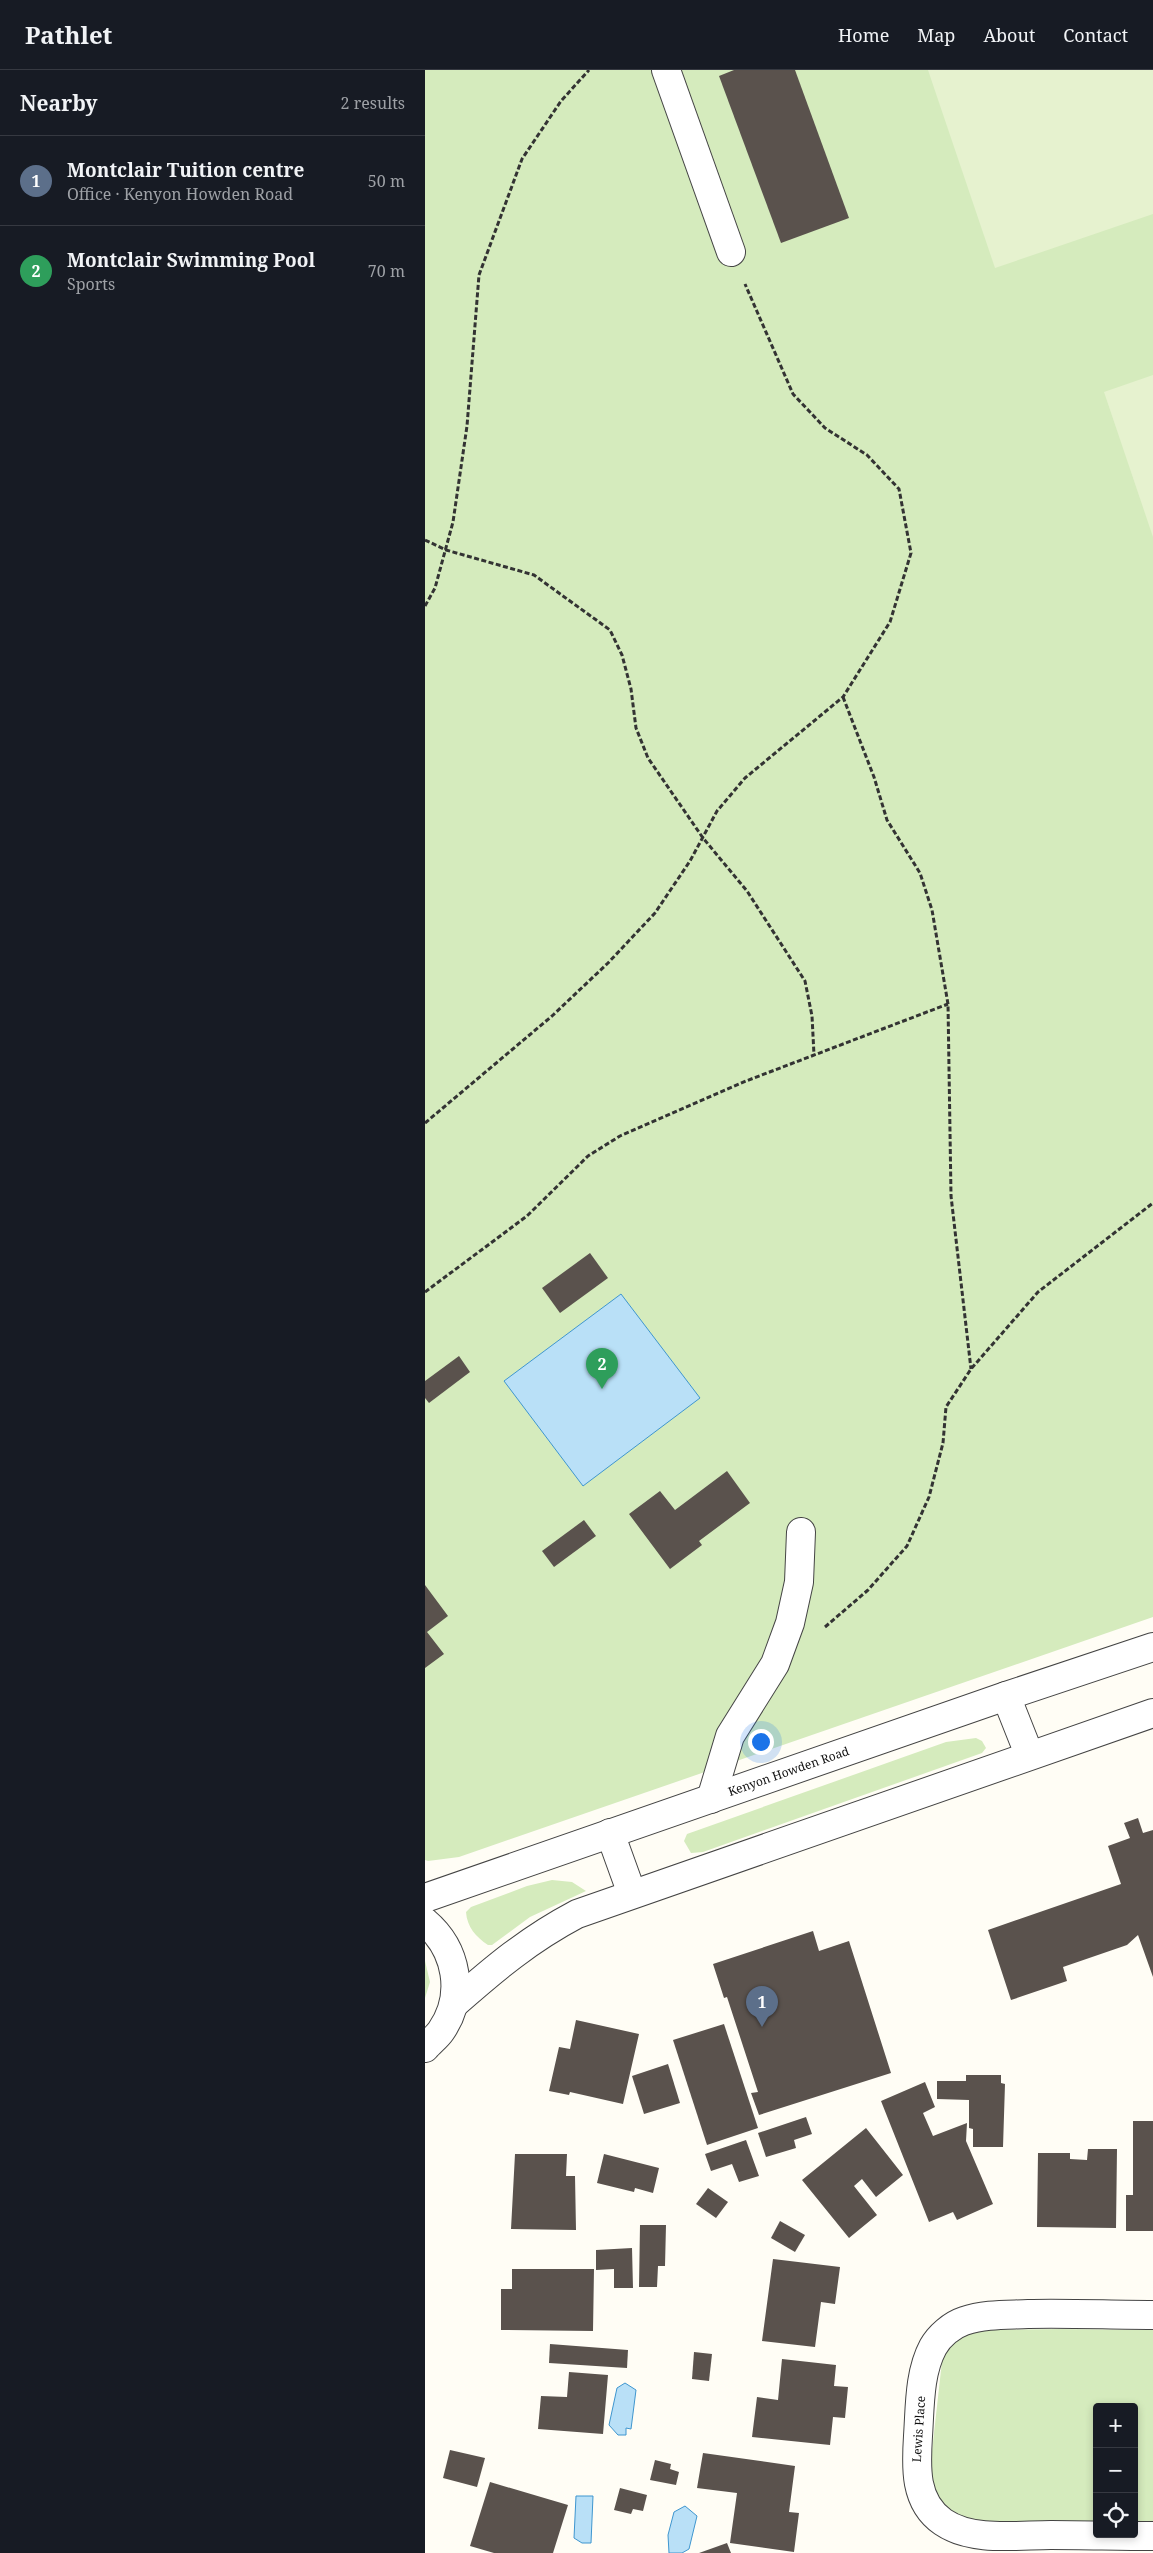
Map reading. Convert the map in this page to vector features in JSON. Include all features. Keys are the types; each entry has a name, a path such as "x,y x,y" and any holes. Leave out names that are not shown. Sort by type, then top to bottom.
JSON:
{"street":[{"path":"666,70 731,252"},
{"path":"711,1799 730,1736 775,1664 790,1623 799,1582 801,1532"},
{"name":"Kenyon Howden Road","path":"425,1898 1006,1696 1153,1647"},
{"path":"1006,1696 1029,1754"},
{"path":"425,2048 441,2031 454,2004 505,1959 541,1933 577,1914 1029,1754 1153,1713"},
{"path":"610,1833 632,1894"},
{"path":"425,1922 435,1930 449,1950 455,1977 454,2004"},
{"name":"Lewis Place","path":"1153,2316 985,2315 957,2325 945,2332 933,2346 927,2362 921,2396 916,2461 917,2480 926,2504 943,2522 965,2531 996,2537 1153,2536"}],"path":[{"path":"425,606 435,588 453,522 467,426 479,275 522,159 561,101 589,70"},
{"path":"425,1123 494,1067 608,963 655,913 690,861 717,811 745,778 843,697 890,622 911,553 899,489 867,455 825,428 793,394 731,252"},
{"path":"425,540 446,550 534,575 610,630 622,655 631,689 635,728 648,758 703,838 747,891 805,981 812,1016 814,1055"},
{"path":"843,697 874,777 887,820 920,872 931,910 948,1004 951,1196 971,1369"},
{"path":"425,1292 527,1216 589,1156 620,1136 746,1081 948,1004"},
{"path":"821,1630 868,1590 907,1546 929,1497 943,1444 946,1407 971,1369 1038,1292 1153,1203"}],"green space":[{"path":"425,70 1153,70 1153,1617 459,1857 428,1861 425,1860"},
{"path":"928,70 1153,70 1153,214 995,268"},
{"path":"1153,375 1153,537 1104,392"},
{"path":"976,1738 982,1741 986,1748 982,1753 703,1852 691,1853 684,1841 687,1834 946,1742"},
{"path":"552,1880 572,1882 586,1891 530,1917 492,1945 488,1945 480,1939 470,1927 466,1912 471,1907 527,1886"},
{"path":"425,1961 430,1982 425,1998"},
{"path":"972,2330 1153,2330 1153,2526 1138,2526 1138,2403 1093,2403 1093,2526 1009,2525 973,2521 952,2513 938,2499 929,2478 943,2352 947,2344"}],"water":[{"path":"621,1294 700,1398 583,1486 504,1381"},
{"path":"625,2383 636,2390 631,2429 626,2428 626,2435 618,2435 609,2425 617,2388"},
{"path":"576,2496 593,2496 591,2543 582,2543 574,2538"},
{"path":"685,2506 697,2516 689,2549 682,2553 669,2553 668,2535 674,2512"}],"building":[{"path":"734,70 795,70 849,218 781,243 719,76"},
{"path":"590,1253 608,1278 560,1313 542,1288"},
{"path":"459,1356 470,1372 429,1403 425,1398 425,1381"},
{"path":"727,1471 750,1503 699,1541 702,1545 670,1569 629,1514 660,1491 675,1510"},
{"path":"584,1520 596,1536 554,1567 542,1551"},
{"path":"425,1585 448,1616 427,1632 444,1654 425,1668"},
{"path":"1138,1818 1143,1833 1153,1830 1153,1977 1138,1935 1127,1945 1063,1967 1067,1981 1011,2000 988,1930 1121,1884 1108,1846 1130,1838 1124,1823"},
{"path":"813,1931 819,1951 849,1941 891,2073 759,2115 751,2093 758,2092 727,1997 724,1998 713,1964"},
{"path":"576,2020 639,2034 623,2104 570,2092 569,2095 549,2091 559,2047 570,2049"},
{"path":"724,2024 758,2128 707,2145 673,2040"},
{"path":"668,2064 680,2103 644,2114 632,2076"},
{"path":"966,2075 1001,2075 1001,2083 1005,2084 1003,2147 973,2147 973,2129 969,2128 969,2100 937,2099 937,2081 966,2081"},
{"path":"925,2082 935,2107 923,2113 933,2136 967,2123 966,2141 993,2204 957,2220 953,2212 929,2222 881,2101"},
{"path":"806,2117 812,2134 794,2140 796,2148 766,2157 758,2133"},
{"path":"1133,2121 1153,2121 1153,2231 1126,2231 1126,2195 1133,2195"},
{"path":"866,2128 903,2175 876,2197 862,2179 854,2186 877,2215 849,2238 802,2180"},
{"path":"746,2140 759,2176 739,2182 732,2164 711,2171 705,2154"},
{"path":"1088,2149 1117,2149 1116,2228 1037,2227 1038,2153 1070,2153 1070,2159 1087,2160"},
{"path":"515,2154 567,2154 566,2176 575,2176 576,2230 511,2229"},
{"path":"604,2154 659,2168 653,2193 635,2188 634,2192 597,2183"},
{"path":"708,2188 728,2202 716,2218 696,2204"},
{"path":"780,2221 805,2235 795,2252 771,2238"},
{"path":"640,2225 666,2225 665,2266 658,2266 657,2287 639,2287"},
{"path":"632,2248 633,2288 614,2288 614,2269 596,2270 596,2250"},
{"path":"773,2259 840,2267 835,2304 821,2302 815,2347 762,2341"},
{"path":"512,2269 594,2269 593,2331 501,2330 501,2289 512,2289"},
{"path":"550,2344 628,2350 627,2368 549,2363"},
{"path":"694,2352 712,2354 709,2381 692,2379"},
{"path":"782,2359 836,2365 834,2386 848,2387 845,2418 833,2417 830,2445 752,2437 757,2397 778,2400"},
{"path":"569,2372 608,2375 603,2434 538,2429 541,2396 567,2397"},
{"path":"450,2450 485,2458 477,2487 443,2478"},
{"path":"703,2453 795,2466 789,2512 799,2513 794,2552 730,2543 737,2493 697,2488"},
{"path":"655,2460 671,2464 670,2469 679,2472 676,2485 650,2480"},
{"path":"490,2482 568,2505 553,2553 494,2553 470,2546"},
{"path":"620,2488 647,2495 643,2511 633,2509 631,2514 614,2510"},
{"path":"727,2543 731,2553 699,2553"}],"place":[{"name":"Montclair Swimming Pool","path":"602,1389"},
{"name":"Montclair Tuition centre","path":"762,2027"}]}
